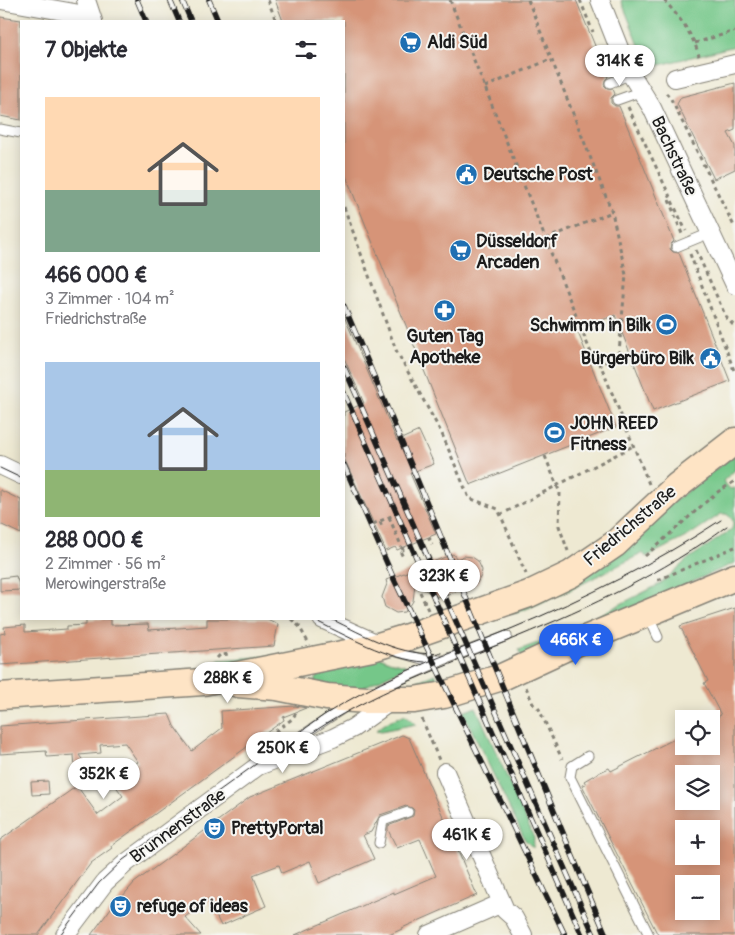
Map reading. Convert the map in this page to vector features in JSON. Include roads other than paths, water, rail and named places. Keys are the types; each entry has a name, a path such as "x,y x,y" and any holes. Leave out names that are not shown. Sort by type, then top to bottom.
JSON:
{"main road":[{"name":"Friedrichstraße","path":"203,682 380,646 529,594 571,574 615,544 677,486 735,441"},
{"path":"0,696 203,682 277,686 358,700 402,700 460,691 491,682 735,577"}],"street":[{"path":"1,0 90,12"},
{"name":"Bachstraße","path":"600,0 631,74 642,91 685,176 735,285"},
{"path":"675,78 735,64"},
{"path":"0,465 20,475"},
{"path":"325,620 380,646"},
{"name":"Brunnenstraße","path":"65,935 105,882 126,863 258,766 353,728 402,700"},
{"path":"444,772 505,910 514,918 523,935"},
{"path":"429,935 502,903"}],"lane":[{"path":"610,82 631,74"},
{"path":"617,100 642,91"},
{"path":"0,129 20,133"},
{"path":"676,247 710,233"},
{"path":"647,614 658,638"},
{"path":"258,766 327,718 358,700 446,659 507,636"},
{"path":"380,646 419,658 432,660 446,659"},
{"path":"588,756 574,764 570,769 570,777 649,935"},
{"path":"379,843 384,822 408,812"}],"tram line":[{"path":"0,468 20,478"},
{"path":"60,935 99,883 123,860 324,715 361,693 400,674 567,605 671,551 721,520"},
{"path":"306,737 382,693 544,626 625,588 677,559 727,526"},
{"path":"314,620 382,652 425,662"},
{"path":"333,620 398,649 426,654 441,653"}],"railway":[{"path":"137,0 146,20"},
{"path":"170,0 179,20"},
{"path":"182,0 191,20"},
{"path":"209,0 218,20"},
{"path":"345,308 606,935"},
{"path":"345,369 594,935"},
{"path":"345,395 582,935"},
{"path":"345,467 393,577 565,935"}],"place":[{"name":"Aldi Süd","path":"411,42"},
{"name":"Deutsche Post","path":"467,174"},
{"name":"Düsseldorf Arcaden","path":"460,251"},
{"name":"Guten Tag Apotheke","path":"445,311"},
{"name":"Schwimm in Bilk","path":"667,325"},
{"name":"Bürgerbüro Bilk","path":"710,358"},
{"name":"JOHN REED Fitness","path":"554,433"},
{"name":"PrettyPortal","path":"215,828"},
{"name":"refuge of ideas","path":"121,906"}]}
